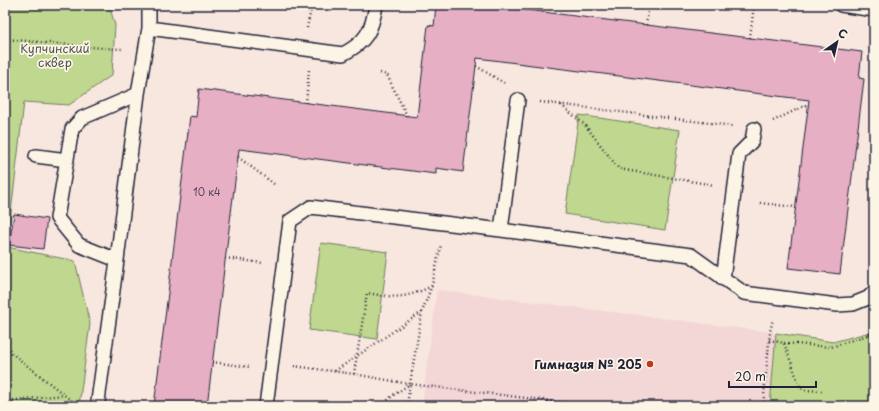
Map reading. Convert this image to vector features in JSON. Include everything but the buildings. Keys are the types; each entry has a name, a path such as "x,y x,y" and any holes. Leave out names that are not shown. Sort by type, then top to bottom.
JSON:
{"lane":[{"path":"98,406 138,94 149,28 148,5"},
{"path":"149,28 343,54 355,48 366,36 373,22 376,5"},
{"path":"841,5 874,10"},
{"path":"117,260 79,244 57,218 72,129 82,118 138,94"},
{"path":"501,230 518,100"},
{"path":"723,279 739,154 752,141 754,129"},
{"path":"36,156 67,160"},
{"path":"266,406 290,220 310,207 501,230 691,256 744,293 837,305 853,304 868,298 874,292"}],"path":[{"path":"543,12 544,5"},
{"path":"646,25 648,5"},
{"path":"750,38 754,5"},
{"path":"5,39 103,48 145,49"},
{"path":"306,103 310,64"},
{"path":"476,66 506,84"},
{"path":"380,73 387,75 408,116"},
{"path":"518,100 759,130 764,125 808,104"},
{"path":"561,105 585,125 619,169 717,186"},
{"path":"238,157 274,184"},
{"path":"760,203 795,207"},
{"path":"407,406 422,312 432,285 446,223"},
{"path":"226,258 264,263"},
{"path":"354,374 367,293 393,297 416,294 432,285"},
{"path":"334,371 422,312"},
{"path":"763,406 770,332"},
{"path":"769,340 784,343 831,346 874,333"},
{"path":"784,343 800,387 804,390 822,391"},
{"path":"5,348 78,406"},
{"path":"212,362 250,367 334,371 410,384 592,406"},
{"path":"382,406 392,396 410,384"},
{"path":"5,401 63,395"}],"shaded area":[{"name":"Гимназия № 205","path":"437,290 770,332 833,342 874,331 874,406 422,406"}],"green space":[{"name":"Купчинский сквер","path":"5,5 109,5 115,25 112,75 69,105 24,102 7,247 75,261 90,324 79,406 5,406"},
{"path":"579,115 680,130 665,230 565,214"},
{"path":"321,243 388,252 377,339 309,330"},
{"path":"874,331 874,406 770,406 776,333 833,342"}],"place":[{"name":"Гимназия № 205","path":"650,364"}]}
